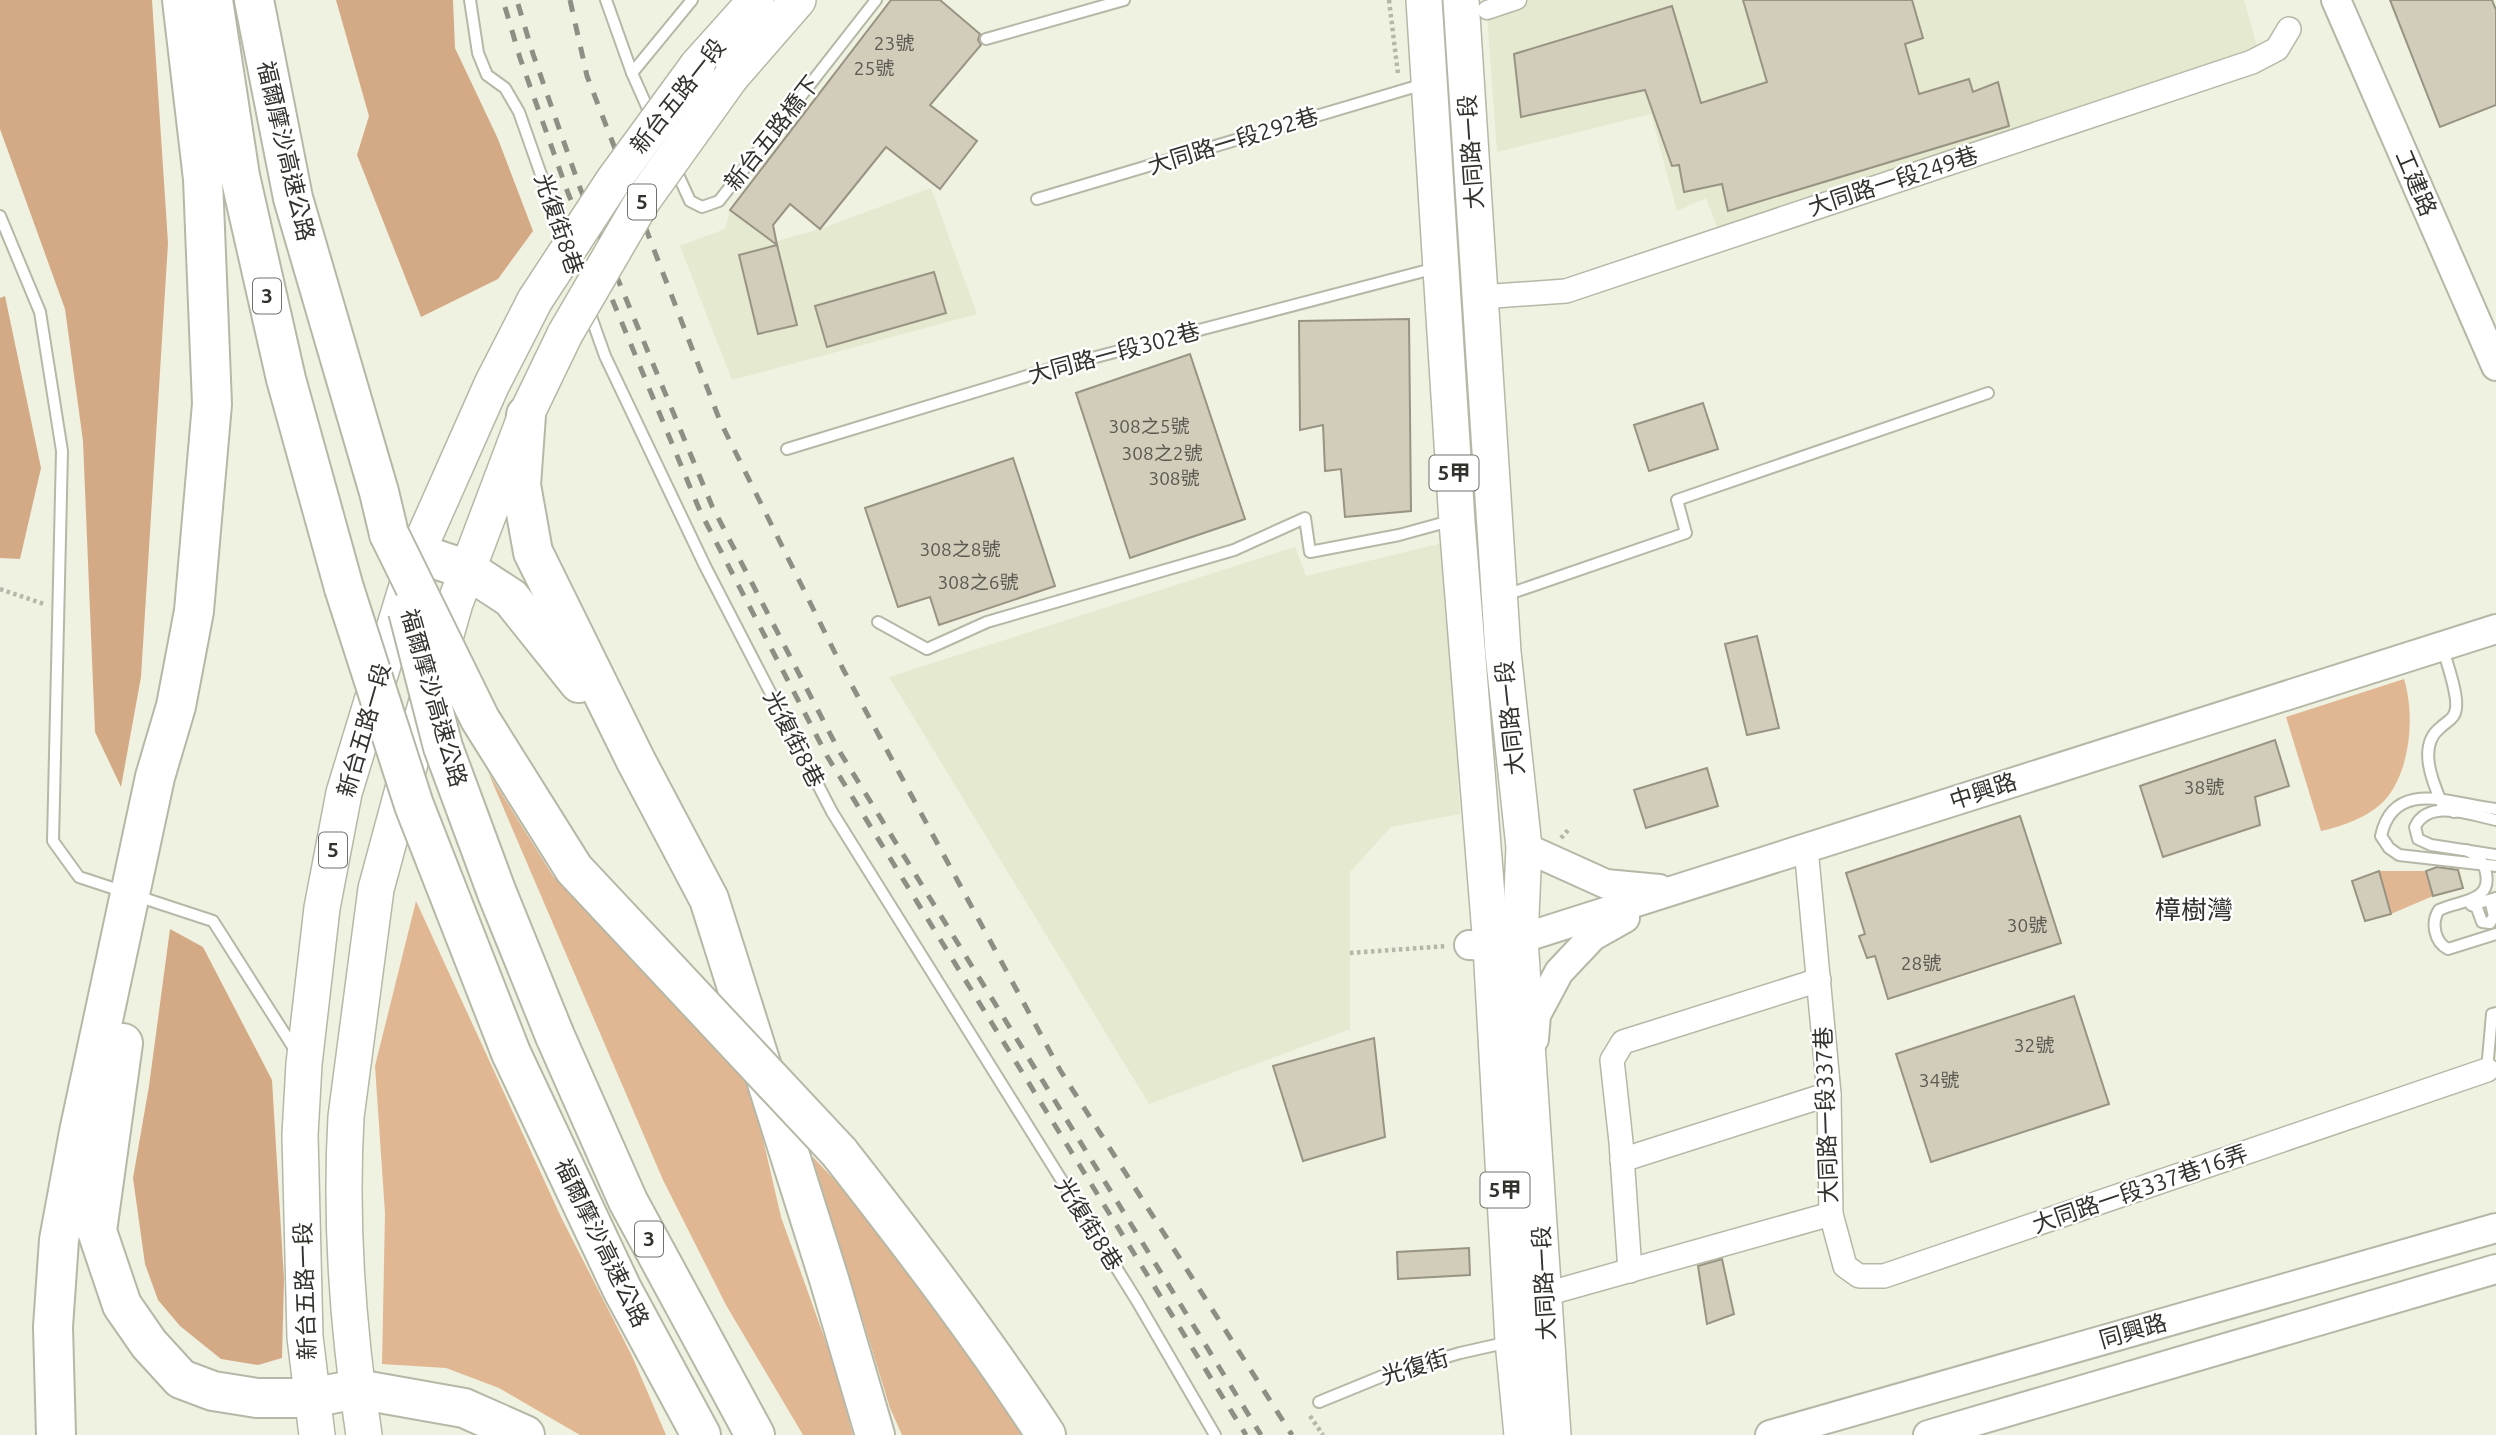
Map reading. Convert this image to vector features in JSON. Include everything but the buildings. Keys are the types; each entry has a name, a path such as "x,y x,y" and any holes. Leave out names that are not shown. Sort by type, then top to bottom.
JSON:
{"highway":[{"path":"56,1435 53,1327 60,1240 79,1132 174,761 176,706 194,611 212,404 204,179 181,0"},
{"name":"福爾摩沙高速公路","path":"213,0 240,176 286,379 344,588 414,805 511,1053 622,1289 701,1435"},
{"name":"福爾摩沙高速公路","path":"254,0 293,198 379,492 403,543 443,747 555,1036 628,1200 755,1435"},
{"path":"526,415 521,485 533,552 636,761 709,899 829,1279 875,1435"},
{"path":"403,543 468,570 511,598 636,761"},
{"path":"403,543 480,719 574,869 839,1152 978,1335 1046,1435"},
{"path":"139,896 97,1231 122,1305 149,1344 181,1379 213,1391 257,1398 311,1398 357,1389 464,1408 519,1435"}],"main road":[{"name":"新台五路一段","path":"317,1435 305,1337 300,1135 304,1064 322,908 344,793 403,543 492,384 535,300 613,181 697,66 756,0"},
{"name":"新台五路一段","path":"364,1435 347,1280 344,1144 346,1117 380,876 444,640 526,415 565,334 643,200 731,78 798,0"},
{"name":"大同路一段","path":"1424,0 1457,522 1493,943 1522,1435"},
{"name":"大同路一段","path":"1474,5 1481,297 1503,652 1524,847 1493,943 1530,1069 1540,1303 1553,1435"},
{"path":"1468,656 1503,652"}],"street":[{"path":"1474,5 1517,0"},
{"name":"工建路","path":"2336,0 2496,366"},
{"name":"大同路一段249巷","path":"1481,297 1566,290 1645,264 2252,62 2277,49 2289,29"},
{"name":"中興路","path":"1493,943 1807,848 2496,629"},
{"path":"1524,847 1606,884 1672,890"},
{"name":"大同路一段337巷","path":"1540,1303 1630,1270 1831,1214 1829,1094 1807,848"},
{"path":"1530,1069 1536,1015 1559,972 1594,936 1672,890"},
{"path":"1630,1270 1612,1060 1623,1042 1819,979"},
{"name":"大同路一段337巷16弄","path":"1831,1214 1845,1266 1859,1276 1884,1276 2487,1070"},
{"path":"1622,1160 1829,1094"},
{"name":"同興路","path":"1770,1435 2496,1228"},
{"name":"同興路","path":"1928,1435 2496,1269"}],"lane":[{"name":"光復街8巷","path":"470,0 478,53 487,75 505,88 519,112 574,269"},
{"path":"606,0 632,73 658,131"},
{"path":"632,73 692,0"},
{"name":"新台五路橋下","path":"664,142 690,201 702,207 719,201 876,0"},
{"path":"986,39 1124,0"},
{"name":"大同路一段292巷","path":"1037,200 1430,82"},
{"path":"0,216 40,312 62,451 53,841 79,877 213,920 304,1064"},
{"name":"大同路一段302巷","path":"787,449 1050,369 1442,266"},
{"name":"光復街8巷","path":"579,281 611,369 705,566 832,812 1137,1301 1216,1435"},
{"path":"1500,596 1686,533 1677,499 1989,393"},
{"path":"878,622 927,649 987,622 1234,550 1305,518 1310,552 1457,522"},
{"path":"2442,646 2457,705 2455,715 2440,727 2428,744 2427,756 2440,800 2454,812"},
{"path":"2496,809 2421,797 2404,802 2390,813 2381,836 2389,848 2399,855 2496,866"},
{"path":"2496,820 2454,812 2427,813 2418,821 2416,833 2418,839 2431,845 2496,855"},
{"path":"2466,850 2476,855 2483,865 2486,881 2483,891 2476,898 2439,910 2434,919 2435,929 2441,944 2448,949 2496,934"},
{"path":"2435,929 2436,921 2441,915 2496,898"},
{"path":"2472,905 2477,908 2482,922 2490,923 2494,916 2491,904 2496,898"},
{"path":"2487,1070 2492,1014 2496,1013"},
{"name":"光復街","path":"1319,1402 1385,1375 1517,1335"}],"path":[{"path":"0,589 58,609"},
{"path":"1350,953 1493,943"},
{"path":"1311,1418 1323,1435"}],"shaded area":[{"path":"0,0 152,0 168,243 141,677 121,787 95,732 83,441 65,309 0,129"},
{"path":"336,0 453,0 455,48 498,139 533,231 498,279 421,317 357,155 369,116"},
{"path":"1486,0 2244,0 2259,54 1719,232 1706,198 1677,211 1651,114 1497,152"},
{"path":"931,188 977,314 732,380 680,246 725,229 730,210 773,242 820,229"},
{"path":"5,296 41,468 20,559 0,558 0,298"},
{"path":"1447,542 1460,814 1391,827 1350,872 1350,1029 1149,1104 889,677 1295,547 1306,576"},
{"path":"2404,679 2410,725 2405,758 2394,788 2385,800 2364,816 2321,831 2286,717"},
{"path":"488,772 553,876 689,1021 747,1070 781,1217 832,1359 853,1435 803,1435 726,1305 663,1180"},
{"path":"2379,871 2426,871 2433,896 2391,914"},
{"path":"416,901 562,1219 632,1356 666,1435 580,1435 499,1388 446,1368 382,1364 385,1213 375,1066"},
{"path":"170,929 203,947 272,1080 284,1279 282,1358 258,1365 221,1359 180,1326 158,1300 145,1264 133,1178 149,1086"},
{"path":"812,1156 871,1219 1025,1435 902,1435 890,1408"}],"railway":[{"path":"570,0 587,76 720,421 843,669 1060,1070 1292,1435"},
{"path":"518,4 580,188 712,506 838,749 1261,1435"},
{"path":"505,7 520,58 568,193 700,511 827,756 1246,1435"}],"district":[{"name":"樟樹灣","path":"2194,910"}]}
